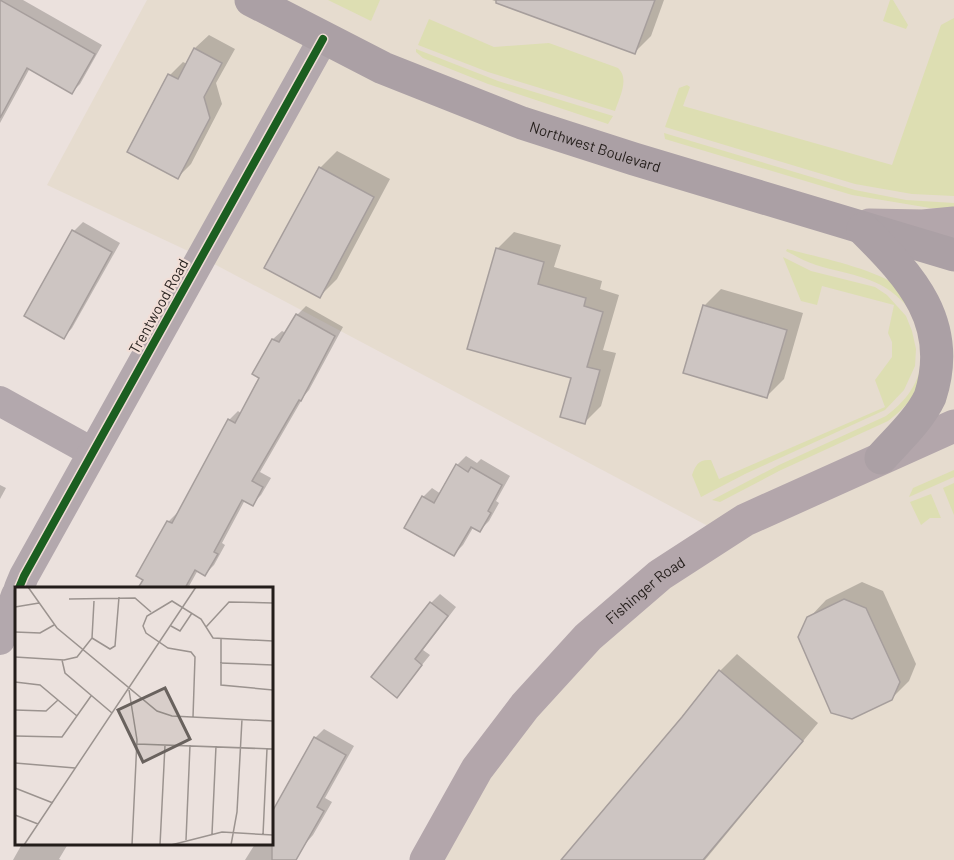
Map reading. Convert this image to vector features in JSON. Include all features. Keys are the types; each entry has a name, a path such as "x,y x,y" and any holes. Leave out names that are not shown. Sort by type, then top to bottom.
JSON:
{"main road":[{"name":"Northwest Boulevard","path":"251,0 383,68 522,123 645,163 954,255"},
{"path":"859,225 923,226 954,223"},
{"path":"859,225 896,261 923,296 935,316 943,351 939,374 929,398 912,423 881,458"},
{"name":"Fishinger Road","path":"426,860 477,769 525,706 588,637 660,575 745,520 954,426"}],"street":[{"name":"Trentwood Road","path":"20,587 92,452 323,39"},
{"path":"0,401 92,452"},
{"path":"0,640 15,598"}],"shaded area":[{"path":"147,0 954,0 954,860 426,860 525,706 723,534 201,257 47,185"}],"green space":[{"path":"328,0 380,0 371,21"},
{"path":"890,0 893,0 908,25 906,29 883,21"},
{"path":"954,18 954,196 912,194 855,184 665,127 679,88 687,85 690,87 683,106 892,165 941,25"},
{"path":"429,19 494,47 549,43 618,68 623,83 615,111 488,72 418,45"},
{"path":"416,49 498,81 613,116 608,124 488,84 423,58 416,52"},
{"path":"664,133 855,190 906,200 954,203 954,208 930,208 852,195 665,139"},
{"path":"787,249 846,264 878,276 898,288 906,305 896,295 876,282 812,264 786,251"},
{"path":"783,257 811,271 875,287 887,295 906,316 912,331 916,349 915,366 904,390 885,410 745,474 701,497 692,475 701,461 711,460 719,479 885,407 875,380 892,357 892,342 888,333 894,305 822,286 817,305 801,301"},
{"path":"916,319 922,319 926,335 926,363 918,388 901,410 888,421 779,471 720,502 712,500 779,465 886,416 898,406 914,385 919,373 922,348"},
{"path":"954,470 954,477 909,497 913,488"},
{"path":"954,483 954,515 943,488"},
{"path":"931,494 941,518 930,518 921,525 910,502"}],"building":[{"path":"0,0 95,54 72,94 27,68 0,118"},
{"path":"496,0 655,0 635,54 496,3"},
{"path":"194,48 222,63 204,97 210,118 178,179 127,152 168,74 178,79"},
{"path":"319,167 374,197 320,298 264,268"},
{"path":"72,230 112,252 64,339 24,316"},
{"path":"496,248 544,262 538,284 586,298 584,306 603,312 587,367 600,370 585,424 560,417 571,378 467,349"},
{"path":"703,305 787,330 767,398 683,373"},
{"path":"296,314 335,336 301,401 299,400 252,481 263,487 253,506 242,500 214,552 218,554 205,576 195,570 186,587 139,587 143,580 136,576 167,521 172,523 228,419 235,423 259,378 252,374 272,339 279,342"},
{"path":"456,464 468,472 471,467 502,485 488,511 491,513 480,532 471,527 454,556 404,528 422,496 434,503"},
{"path":"844,599 866,608 900,682 892,700 852,719 831,713 798,637 807,617"},
{"path":"430,602 448,616 415,659 422,665 397,698 371,677"},
{"path":"719,670 803,741 703,860 561,860 682,717"},
{"path":"314,737 346,755 317,807 324,811 296,860 272,860 273,810"}],"cycle path":[{"path":"19,587 323,39"}]}
